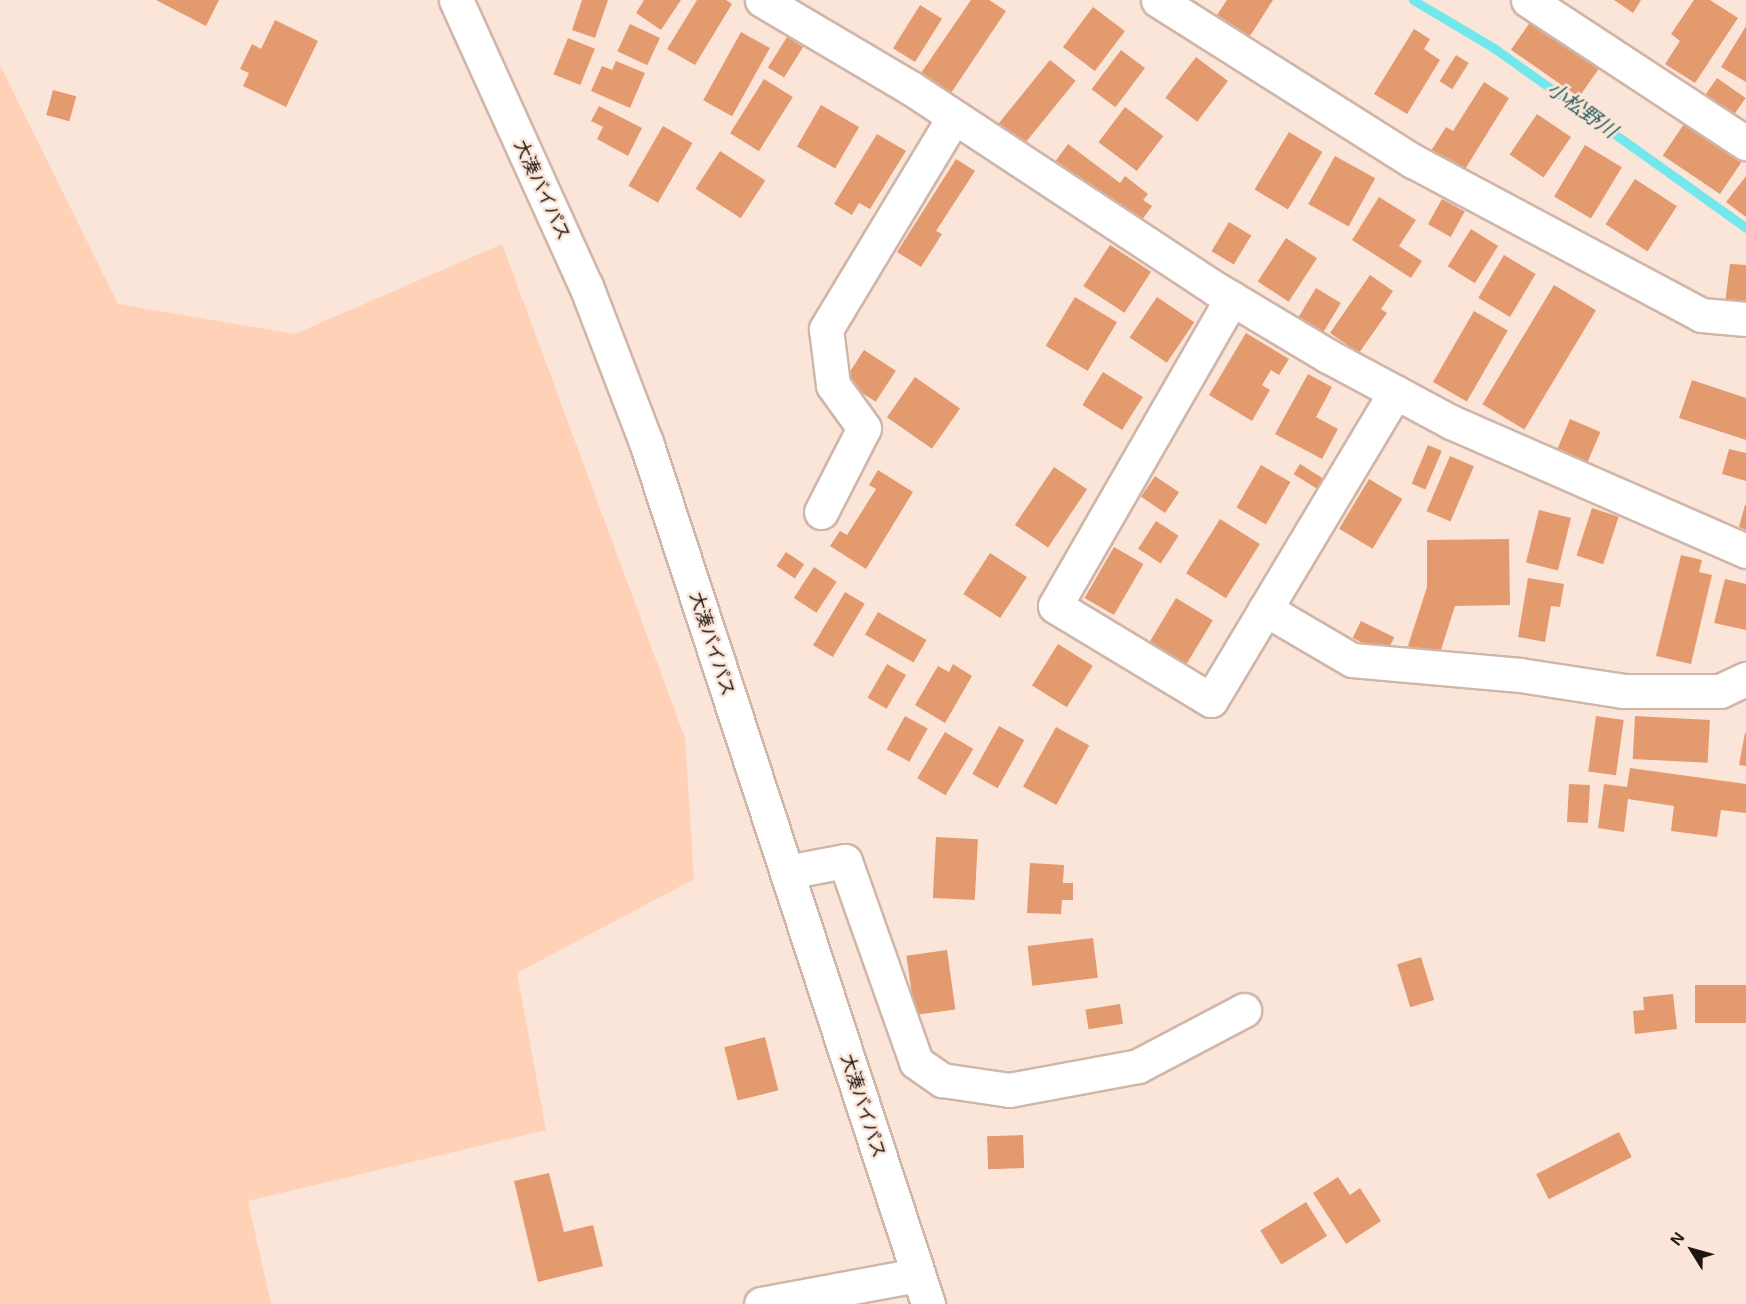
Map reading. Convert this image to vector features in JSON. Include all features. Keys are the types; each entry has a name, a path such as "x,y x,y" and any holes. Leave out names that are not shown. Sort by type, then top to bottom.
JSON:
{"main road":[{"name":"大湊バイパス","path":"456,0 586,286 646,442 923,1289"},
{"path":"762,0 911,88 1232,298 1395,392 1451,422 1746,551"},
{"path":"1158,0 1413,161 1701,315 1746,319"},
{"path":"1528,0 1746,143"},
{"path":"821,512 864,428 833,386 826,329 954,117"},
{"path":"1232,298 1055,606 1211,700 1395,392"},
{"path":"1265,609 1352,660 1520,675 1623,691 1720,691 1746,679"},
{"path":"787,872 845,861 916,1062 942,1080 1009,1090 1138,1066 1244,1010"},
{"path":"761,1304 923,1289"}],"shaded area":[{"path":"0,65 118,304 295,334 502,244 685,738 694,879 517,973 546,1130 248,1201 271,1304 0,1304"}],"building":[{"path":"156,0 219,0 206,26"},
{"path":"582,0 608,0 595,38 572,30"},
{"path":"644,0 681,0 661,30 636,13"},
{"path":"697,0 726,0 732,4 695,65 667,49"},
{"path":"971,0 989,0 1006,11 951,93 921,73"},
{"path":"1227,0 1273,0 1250,36 1217,15"},
{"path":"1614,0 1641,0 1633,13"},
{"path":"1694,0 1710,0 1738,18 1695,83 1665,64 1680,41 1671,34"},
{"path":"920,5 942,19 915,62 893,48"},
{"path":"1093,7 1125,31 1095,71 1063,47"},
{"path":"275,20 318,41 286,107 243,86 249,73 240,69 252,44 261,49"},
{"path":"1531,21 1599,69 1579,97 1511,50"},
{"path":"630,24 660,38 647,65 617,51"},
{"path":"1746,26 1746,82 1721,67"},
{"path":"1414,29 1430,39 1424,49 1440,60 1407,114 1374,94"},
{"path":"741,32 770,48 732,116 703,100"},
{"path":"787,37 803,47 784,78 768,68"},
{"path":"568,38 595,49 580,85 553,74"},
{"path":"1121,50 1145,68 1115,107 1092,89"},
{"path":"1456,55 1469,63 1452,89 1440,81"},
{"path":"1196,57 1228,81 1197,122 1165,98"},
{"path":"1050,60 1076,81 1023,145 998,125"},
{"path":"616,61 645,73 630,108 591,91 602,66 612,70"},
{"path":"1717,78 1746,98 1732,118 1703,98"},
{"path":"764,79 793,97 759,151 730,133"},
{"path":"1484,82 1509,98 1464,171 1431,151 1446,127 1453,131"},
{"path":"53,90 76,96 69,121 46,115"},
{"path":"821,105 859,127 835,169 797,147"},
{"path":"599,106 642,128 628,156 597,139 603,127 591,121"},
{"path":"1125,107 1163,136 1137,171 1099,142"},
{"path":"1537,114 1571,137 1544,178 1510,155"},
{"path":"1684,124 1741,163 1720,194 1663,156"},
{"path":"663,126 692,143 658,203 628,186"},
{"path":"1289,132 1322,152 1288,210 1254,189"},
{"path":"877,134 906,151 870,209 859,203 852,215 834,204"},
{"path":"1068,144 1120,183 1125,176 1148,194 1143,200 1152,206 1136,228 1052,166"},
{"path":"1585,145 1622,167 1591,219 1554,196"},
{"path":"720,151 765,180 741,218 695,189"},
{"path":"1335,156 1375,178 1349,226 1308,204"},
{"path":"956,159 975,171 936,231 942,234 921,267 897,252"},
{"path":"1746,176 1746,217 1726,202"},
{"path":"1635,179 1677,206 1648,252 1606,224"},
{"path":"1379,197 1416,220 1399,246 1422,261 1411,278 1352,240"},
{"path":"1442,199 1465,212 1451,237 1428,224"},
{"path":"1229,222 1251,235 1234,265 1211,251"},
{"path":"1471,229 1498,246 1475,283 1448,266"},
{"path":"1286,238 1317,258 1289,302 1258,282"},
{"path":"1110,245 1151,272 1124,313 1083,286"},
{"path":"1504,255 1536,274 1510,317 1478,298"},
{"path":"1730,264 1746,265 1746,306 1725,303"},
{"path":"1370,275 1393,291 1381,309 1387,313 1359,353 1330,333"},
{"path":"1554,285 1596,310 1524,429 1482,404"},
{"path":"1316,288 1341,303 1320,337 1295,322"},
{"path":"1075,297 1117,322 1088,371 1046,346"},
{"path":"1157,297 1194,322 1167,363 1130,338"},
{"path":"1474,311 1508,330 1467,402 1433,382"},
{"path":"1246,333 1289,359 1279,375 1271,370 1262,385 1270,390 1252,421 1209,395"},
{"path":"864,350 896,371 876,402 844,381"},
{"path":"1103,372 1143,397 1122,430 1082,405"},
{"path":"1308,374 1332,387 1316,417 1338,429 1322,459 1275,434"},
{"path":"915,377 960,409 932,449 887,417"},
{"path":"1692,380 1746,398 1746,440 1679,418"},
{"path":"1570,419 1600,432 1586,465 1556,452"},
{"path":"1428,445 1442,451 1425,490 1412,484"},
{"path":"1729,449 1746,453 1746,481 1722,474"},
{"path":"1450,456 1474,466 1450,521 1427,511"},
{"path":"1300,464 1326,480 1320,491 1294,474"},
{"path":"1261,465 1290,482 1266,524 1236,507"},
{"path":"1054,467 1087,489 1048,547 1015,525"},
{"path":"878,470 913,492 866,569 830,546 840,531 847,535 876,489 869,485"},
{"path":"1155,476 1179,492 1165,513 1141,497"},
{"path":"1369,479 1402,499 1373,549 1339,529"},
{"path":"1746,505 1746,530 1739,527"},
{"path":"1592,508 1619,517 1603,564 1577,556"},
{"path":"1539,510 1571,518 1558,570 1526,562"},
{"path":"1220,519 1260,544 1226,598 1186,573"},
{"path":"1156,521 1179,536 1161,563 1138,549"},
{"path":"1509,539 1510,605 1455,606 1439,656 1408,646 1427,587 1427,540"},
{"path":"1114,547 1143,564 1114,615 1084,598"},
{"path":"786,552 804,564 795,578 776,566"},
{"path":"990,553 1027,577 1000,618 963,594"},
{"path":"1681,555 1702,560 1699,572 1712,575 1691,664 1656,656"},
{"path":"814,567 837,582 816,613 794,598"},
{"path":"1528,578 1564,584 1560,607 1551,606 1545,642 1518,637"},
{"path":"1725,579 1746,584 1746,630 1714,623"},
{"path":"845,592 865,604 833,657 813,645"},
{"path":"1176,598 1213,620 1184,668 1147,646"},
{"path":"878,612 926,640 913,663 865,635"},
{"path":"1361,621 1394,637 1386,654 1353,638"},
{"path":"1058,644 1093,666 1067,707 1032,686"},
{"path":"887,664 906,675 887,709 868,698"},
{"path":"953,664 972,676 945,723 915,705 938,666 949,672"},
{"path":"905,716 928,729 909,762 887,749"},
{"path":"1596,716 1624,720 1616,775 1588,771"},
{"path":"1635,716 1710,720 1708,763 1633,759"},
{"path":"999,726 1024,740 998,788 972,774"},
{"path":"1056,727 1089,745 1056,805 1023,786"},
{"path":"945,732 973,749 945,795 917,778"},
{"path":"1746,733 1746,766 1739,765"},
{"path":"1630,768 1746,784 1746,813 1721,810 1717,837 1671,831 1674,806 1628,799 1624,832 1598,828 1604,784 1627,787"},
{"path":"1569,784 1590,785 1588,823 1567,822"},
{"path":"936,837 978,839 975,900 933,898"},
{"path":"1030,863 1064,865 1063,883 1073,883 1073,900 1062,900 1061,914 1027,913"},
{"path":"1093,938 1098,978 1032,986 1027,946"},
{"path":"947,950 955,1009 915,1015 906,956"},
{"path":"1421,957 1434,1000 1410,1007 1397,964"},
{"path":"1695,985 1746,985 1746,1023 1695,1023"},
{"path":"1673,994 1677,1029 1635,1034 1633,1011 1644,1010 1643,997"},
{"path":"1120,1004 1123,1024 1089,1029 1085,1009"},
{"path":"765,1037 778,1090 738,1101 724,1047"},
{"path":"1619,1132 1632,1157 1549,1199 1536,1174"},
{"path":"1023,1135 1024,1168 988,1169 987,1136"},
{"path":"549,1173 564,1232 593,1225 603,1266 538,1282 514,1181"},
{"path":"1338,1177 1350,1195 1360,1188 1381,1221 1346,1244 1313,1193"},
{"path":"1306,1202 1327,1236 1281,1265 1260,1231"}],"waterway":[{"name":"小松野川","path":"1413,0 1494,48 1746,228"}]}
